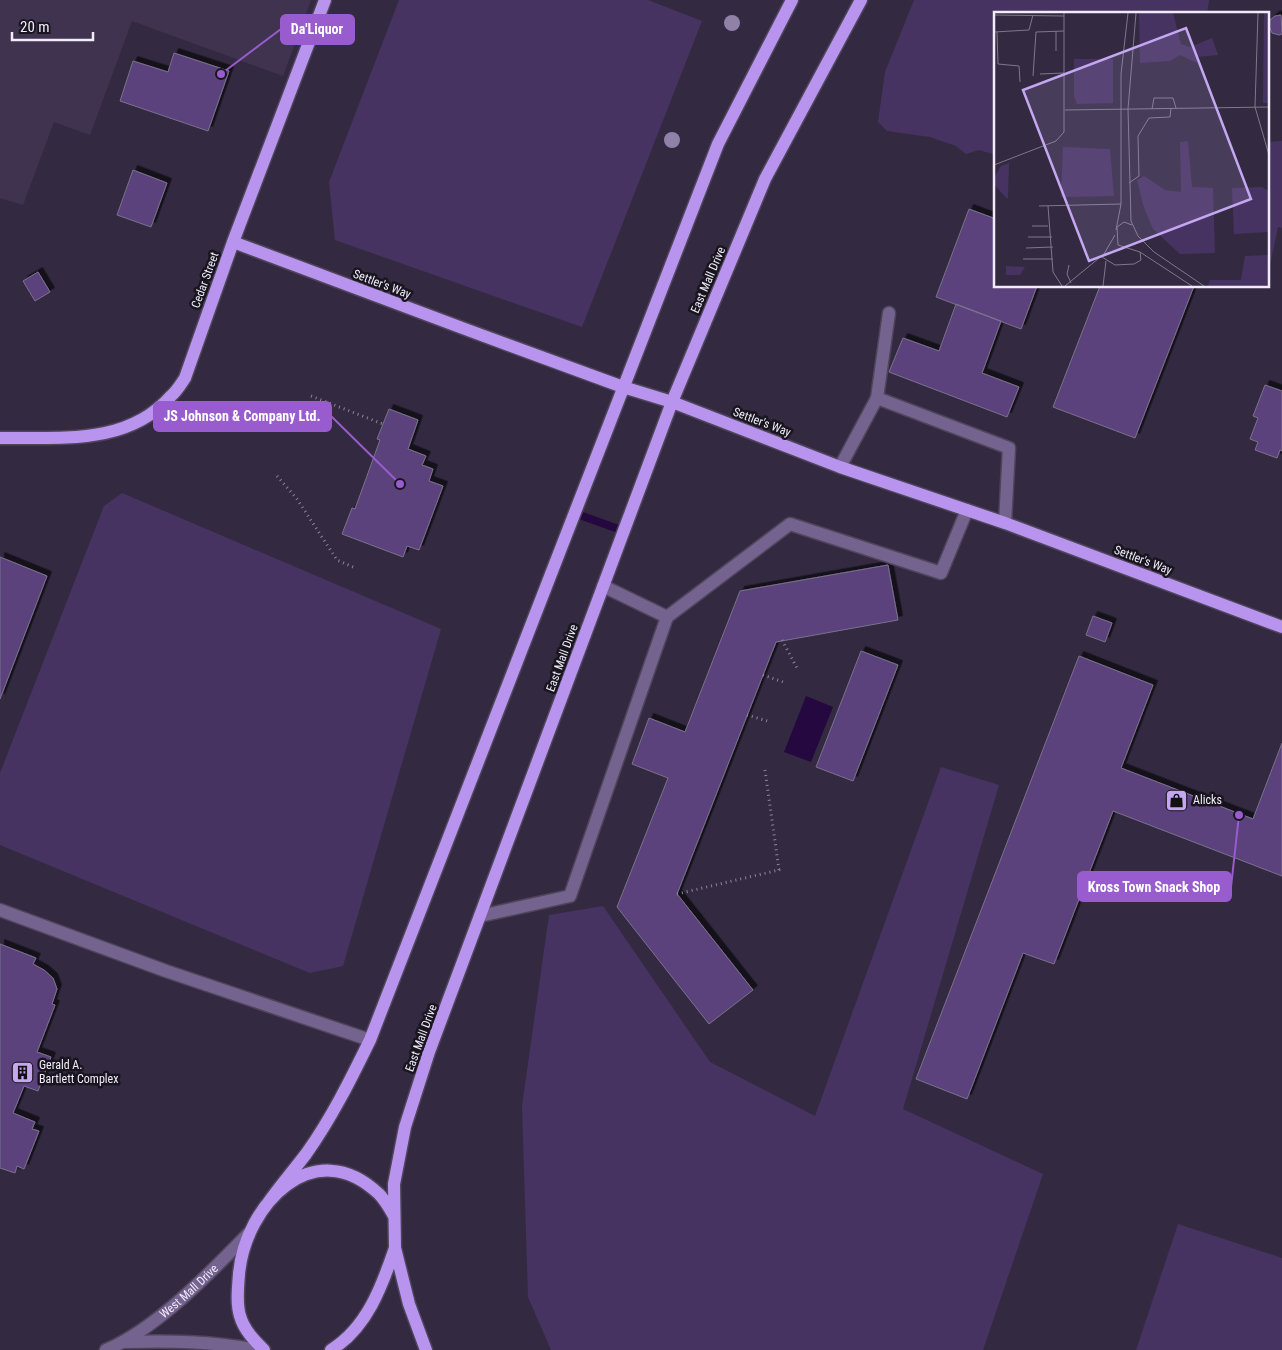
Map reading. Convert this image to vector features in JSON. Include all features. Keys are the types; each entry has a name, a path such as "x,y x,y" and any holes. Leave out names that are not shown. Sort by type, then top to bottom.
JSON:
{"main road":[{"name":"Cedar Street","path":"0,438 89,437 108,434 140,421 156,411 172,396 185,378 325,0"},
{"path":"264,1350 247,1332 240,1316 238,1299 240,1264 248,1234 268,1202 320,1132 370,1040 718,144 792,0"},
{"name":"East Mall Drive","path":"426,1350 409,1304 396,1248 394,1184 405,1126 429,1052 672,402 765,179 861,0"},
{"name":"Settler's Way","path":"234,242 623,387 672,402 840,467 1005,523 1282,627"},
{"path":"268,1202 284,1186 302,1176 322,1171 343,1173 363,1182 380,1195 394,1216"},
{"path":"332,1350 352,1335 366,1314 379,1292 396,1248"}],"street":[{"path":"840,467 876,398 889,313"},
{"path":"876,398 1009,448 1005,523"},
{"path":"480,916 570,896 667,617 790,524 941,573 967,510"},
{"path":"603,586 667,617"},
{"path":"0,910 166,971 370,1040"},
{"name":"West Mall Drive","path":"106,1350 124,1342 189,1291 248,1234"},
{"name":"West Mall Drive","path":"124,1342 191,1342 238,1346 256,1350"}],"path":[{"path":"311,396 383,424"},
{"path":"277,476 298,499 337,560 355,568"},
{"path":"782,640 798,670"},
{"path":"763,675 786,683"},
{"path":"747,714 771,722"},
{"path":"677,894 781,869 765,770"}],"shaded area":[{"path":"0,0 311,0 283,76 132,21 90,135 54,122 23,205 0,198"},
{"path":"399,0 648,0 702,21 582,327 335,240 329,182"},
{"path":"914,0 1209,0 1207,12 994,12 994,154 979,150 966,154 956,146 930,137 887,131 878,122 885,72"},
{"path":"1282,141 1282,228 1278,227 1270,265 1270,142"},
{"path":"122,493 441,629 343,966 310,973 0,845 0,773 104,506"},
{"path":"806,696 833,707 811,762 784,752"},
{"path":"941,767 999,785 903,1109 1043,1174 983,1350 551,1350 528,1297 522,1106 549,915 603,906 710,1062 815,1116"},
{"path":"1178,1224 1282,1258 1282,1350 1136,1350"}],"building":[{"path":"1281,15 1282,34 1279,35 1272,33 1270,28 1270,20 1275,16"},
{"path":"174,53 229,71 208,131 120,101 133,61 168,72"},
{"path":"133,170 167,183 151,227 117,215"},
{"path":"969,209 994,218 994,288 1036,288 1021,329 936,297"},
{"path":"38,272 50,292 35,301 23,281"},
{"path":"1099,288 1193,288 1135,438 1053,407"},
{"path":"956,304 1001,321 982,373 1019,387 1007,417 889,372 903,338 939,351"},
{"path":"1265,385 1282,391 1282,451 1280,450 1277,458 1255,450 1258,442 1250,439 1258,418 1253,416"},
{"path":"389,409 418,420 408,449 426,456 422,465 433,469 429,481 443,486 419,550 407,546 403,557 342,534 352,508 355,509 380,440 377,439"},
{"path":"0,557 47,576 0,699"},
{"path":"888,565 898,620 776,642 677,894 753,990 709,1024 617,907 668,778 632,764 649,718 685,732 740,591"},
{"path":"1093,616 1112,623 1105,642 1086,635"},
{"path":"861,651 898,665 853,781 816,767"},
{"path":"1079,656 1153,685 1121,768 1253,819 1282,743 1282,876 1113,811 1054,964 1023,953 967,1099 916,1079"},
{"name":"Gerald A. Bartlett Complex","path":"0,944 36,958 33,964 53,978 57,989 52,1004 55,1005 37,1052 51,1057 38,1091 24,1086 13,1113 35,1122 32,1129 39,1131 24,1169 17,1166 15,1173 0,1168"}],"waterway":[{"path":"574,513 624,531"}],"place":[{"name":"Da'Liquor","path":"221,74"},
{"name":"JS Johnson & Company Ltd.","path":"400,484"},
{"name":"Alicks","path":"1177,800"},
{"name":"Kross Town Snack Shop","path":"1239,815"},
{"name":"Gerald A. Bartlett Complex","path":"23,1072"}]}
